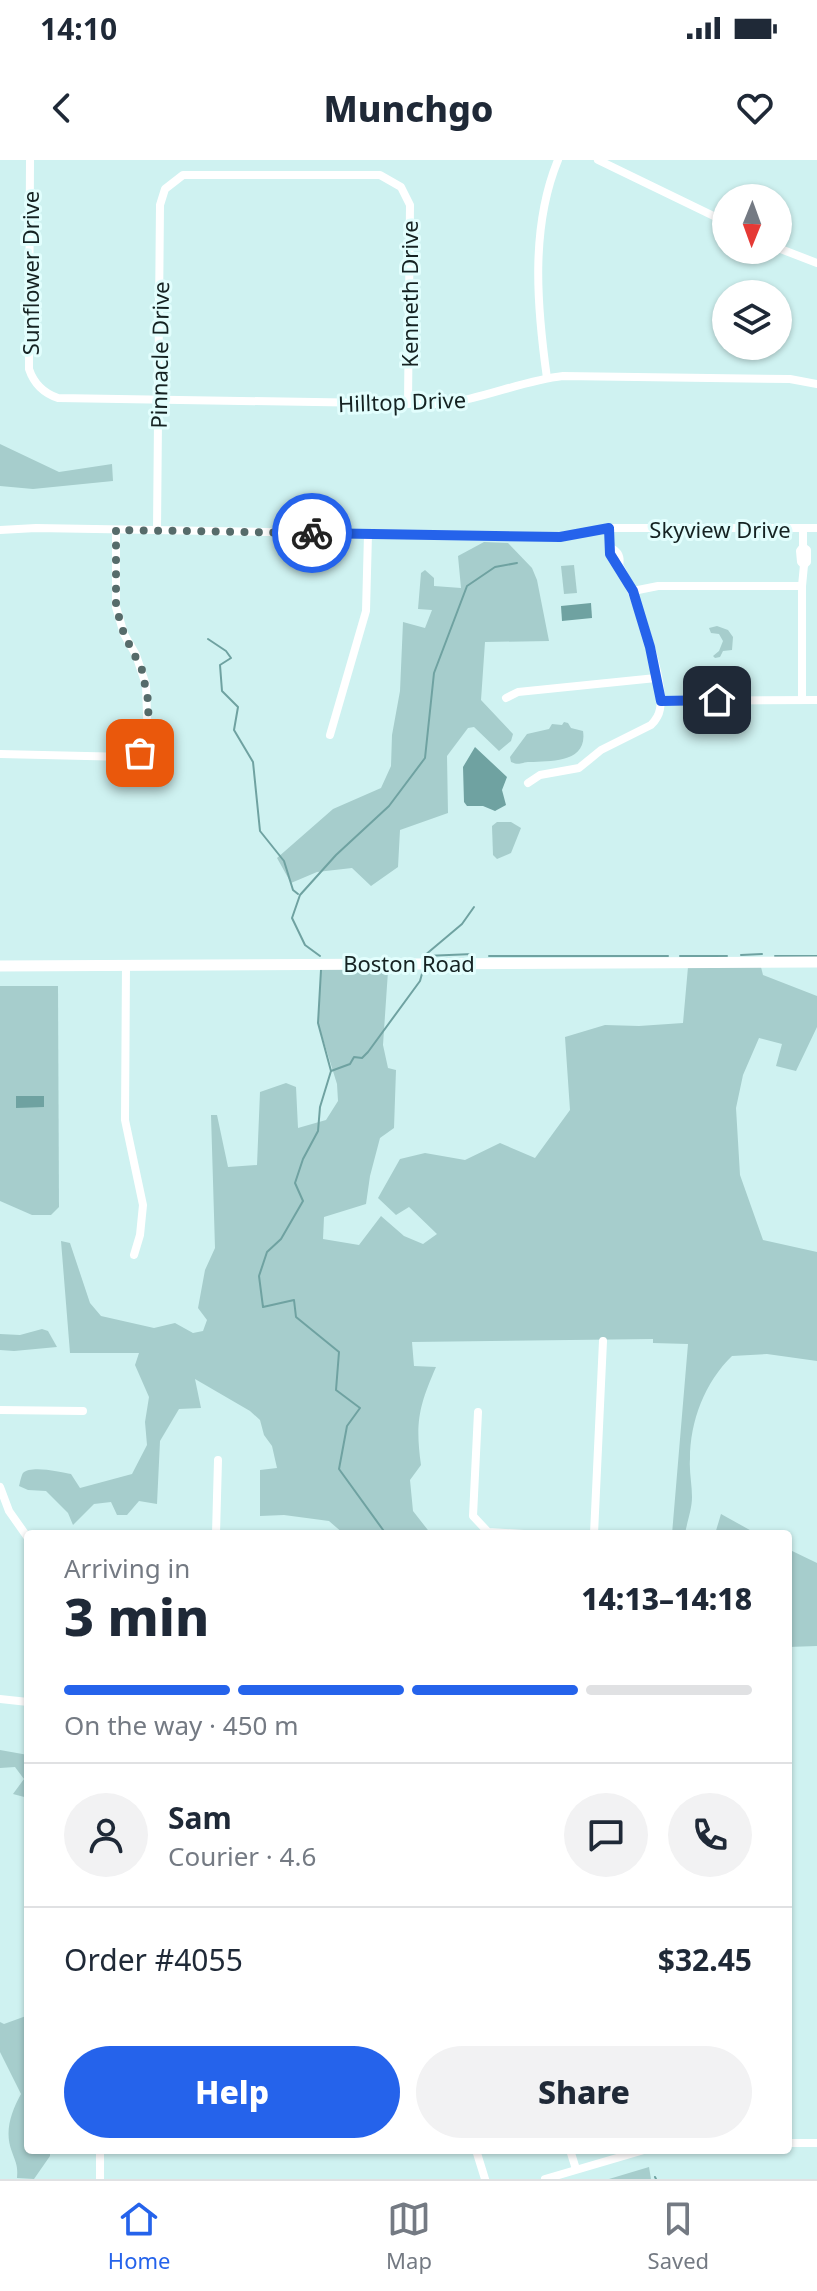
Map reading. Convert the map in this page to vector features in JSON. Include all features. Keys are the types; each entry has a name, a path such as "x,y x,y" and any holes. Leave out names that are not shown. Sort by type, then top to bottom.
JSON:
{"street":[{"name":"Sunflower Drive","path":"30,160 28,361 36,385"},
{"path":"547,378 539,315 539,259 545,203 558,160"},
{"path":"598,160 712,215"},
{"name":"Kenneth Drive","path":"171,182 191,173 364,175 388,178 401,187 410,205 408,404"},
{"name":"Pinnacle Drive","path":"157,530 160,205 171,182"},
{"path":"792,253 817,263"},
{"name":"Hilltop Drive","path":"36,385 58,398 436,404 472,400 547,378 790,379 817,384"},
{"path":"528,783 540,775 579,768 601,750 651,725 657,718 661,701 656,678 633,591 619,565 614,562 609,528"},
{"name":"Skyview Drive","path":"0,530 560,537 609,528 817,528"},
{"path":"802,699 802,586 807,562 803,528"},
{"path":"0,754 129,757 145,749 149,738 148,700 142,670 124,634 116,607 116,530"},
{"path":"330,735 366,611 368,534"},
{"path":"633,591 658,586 802,586"},
{"path":"506,698 518,692 656,678"},
{"path":"661,701 817,700"},
{"name":"Boston Road","path":"0,966 817,962"},
{"path":"126,964 125,1120 143,1205 134,1255"},
{"path":"594,1530 603,1341"},
{"path":"0,1410 83,1411"},
{"path":"478,1412 473,1516 486,1530"},
{"path":"216,1530 218,1460"},
{"path":"0,1487 9,1511 24,1532"},
{"path":"0,1699 24,1702"},
{"path":"792,2143 817,2143"},
{"path":"100,2154 100,2179"},
{"path":"477,2154 485,2179"},
{"path":"571,2154 576,2169"},
{"path":"545,2179 630,2154"}],"shaded area":[{"path":"0,444 59,472 112,464 113,481 33,489 0,486"},
{"path":"484,542 508,543 532,568 549,641 485,642 481,700 513,734 511,741 499,751 474,727 468,728 447,756 448,813 400,830 398,867 371,886 352,868 317,872 291,883 277,858 333,809 381,788 391,766 392,735 400,691 403,622 425,628 432,610 418,609 421,573 425,570 434,578 434,586 461,588 458,556"},
{"path":"574,565 577,593 564,594 561,566"},
{"path":"591,603 592,618 562,621 561,606"},
{"path":"717,626 728,630 733,637 732,650 723,651 720,657 715,658 713,656 723,641 719,634 711,633 709,628"},
{"path":"564,722 571,728 583,731 580,749 574,755 557,760 511,762 510,757 527,734"},
{"path":"475,747 507,777 502,790 506,805 495,811 483,806 467,806 464,802 463,767"},
{"path":"497,822 511,822 521,828 511,853 497,859 493,855 492,826"},
{"path":"688,967 761,967 763,975 817,996 817,1027 796,1071 776,1066 782,1044 759,1038 743,1075 736,1108 740,1175 763,1240 817,1252 817,1361 767,1354 732,1356 722,1366 707,1390 696,1417 690,1464 692,1502 686,1530 672,1530 688,1344 653,1343 653,1339 412,1342 414,1366 436,1367 420,1414 418,1437 421,1465 410,1480 413,1511 428,1530 339,1530 329,1521 284,1515 260,1516 260,1470 277,1468 272,1446 264,1435 260,1420 195,1379 201,1408 179,1409 160,1441 157,1504 139,1501 127,1515 117,1515 111,1502 94,1504 73,1525 68,1513 46,1491 19,1486 23,1473 32,1470 71,1474 80,1488 132,1474 147,1445 145,1422 149,1397 135,1365 139,1353 70,1353 61,1241 70,1243 90,1303 101,1316 154,1328 175,1323 193,1333 203,1331 207,1320 198,1308 205,1270 215,1248 211,1115 217,1115 228,1167 257,1165 260,1092 286,1083 296,1087 298,1128 326,1120 338,1101 337,1084 318,1023 321,968 388,971 383,1045 388,1068 396,1070 394,1128 380,1138 366,1204 324,1217 323,1239 359,1245 381,1216 404,1236 423,1244 437,1234 409,1207 396,1215 378,1198 400,1159 425,1153 465,1160 500,1143 535,1158 570,1110 565,1037 605,1025 683,1023"},
{"path":"0,986 58,986 59,1207 51,1215 32,1215 0,1201"},
{"path":"16,1096 44,1096 44,1107 16,1108"},
{"path":"42,1329 48,1331 57,1347 0,1350 0,1334 20,1335"},
{"path":"721,1514 750,1530 716,1530"},
{"path":"792,1551 817,1563 817,1646 792,1647"},
{"path":"0,1750 24,1754 24,1779 15,1767 0,1768"},
{"path":"24,1779 24,1797 13,1794"},
{"path":"24,2017 24,2154 50,2154 34,2179 17,2178 10,2145 12,2115 21,2094 0,2052 0,2022 4,2024"},
{"path":"649,2167 651,2179 609,2179"}],"waterway":[{"path":"320,956 305,945 292,918 300,895 336,855 389,806 425,758 434,673 467,586 495,567 517,563"},
{"path":"208,639 231,658 220,665 222,691 238,707 234,730 253,762 260,831 284,861 293,890 298,894"},
{"path":"424,956 462,924 474,907"},
{"path":"425,956 473,954"},
{"path":"741,955 762,954"},
{"path":"489,956 668,956"},
{"path":"680,956 727,956"},
{"path":"775,956 817,956"},
{"path":"321,970 318,1023 331,1071 320,1107 318,1131 295,1183 303,1201 281,1239 267,1252 259,1276 263,1307 294,1300 296,1317 339,1352 336,1390 360,1408 347,1426 339,1469 383,1530"},
{"path":"331,1071 350,1064 354,1057 362,1058 368,1052 420,981 423,970"}],"way so far":[{"path":"140,753 149,738 148,700 142,670 124,634 116,607 116,530 312,533"}],"route":[{"path":"312,533 560,537 609,528 610,554 633,591 650,647 661,701 717,700"}]}
